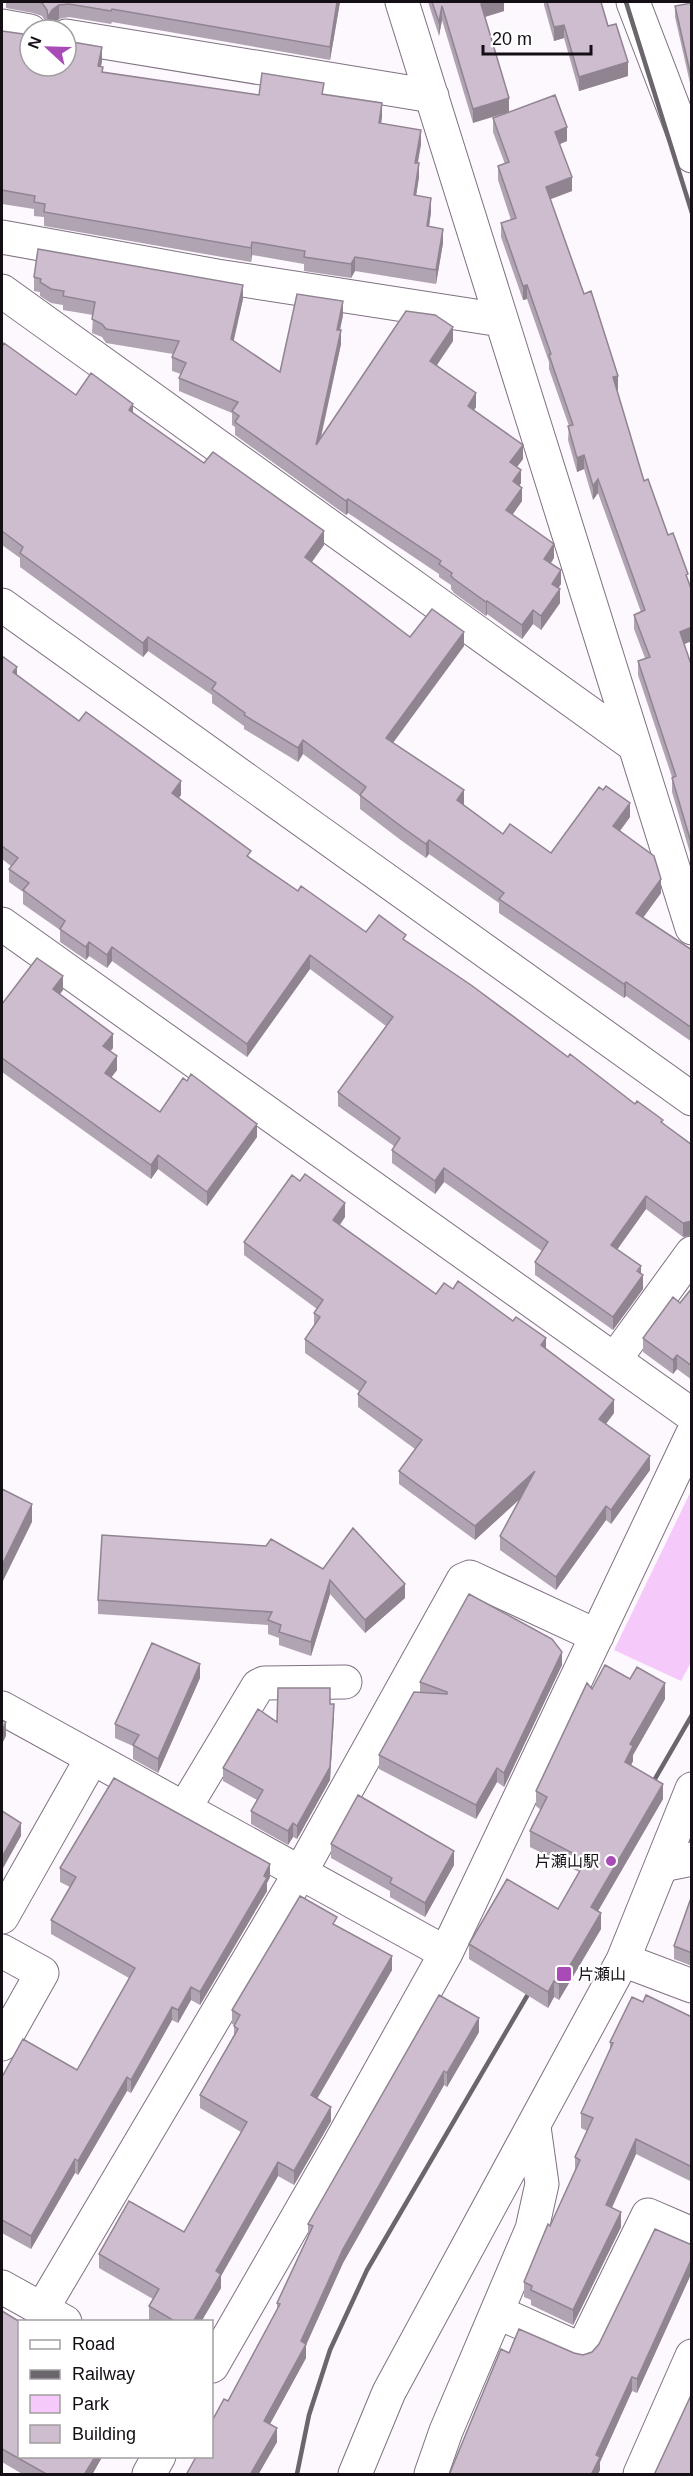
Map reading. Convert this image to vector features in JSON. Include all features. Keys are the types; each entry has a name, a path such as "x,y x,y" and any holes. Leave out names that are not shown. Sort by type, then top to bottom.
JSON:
{"street":[{"path":"402,2 692,928"},
{"path":"633,2 692,156"},
{"path":"2,26 18,28"},
{"path":"78,38 432,96"},
{"path":"2,237 217,276 501,320"},
{"path":"2,291 634,745"},
{"path":"2,605 692,1099"},
{"path":"2,924 692,1415"},
{"path":"615,1359 692,1252"},
{"path":"213,2364 446,1953 692,1435"},
{"path":"2,2287 54,2315 463,1580 470,1577 597,1636"},
{"path":"184,1809 258,1686 264,1683 345,1682"},
{"path":"2,1708 446,1953"},
{"path":"2,1917 92,1758"},
{"path":"355,2475 389,2392 677,1862 692,1789"},
{"path":"2,1951 42,1973 2,2044"},
{"path":"623,1960 692,1986"},
{"path":"431,2475 446,2431 532,2229 542,2184 534,2127"},
{"path":"498,2312 582,2350 648,2214 692,2234"},
{"path":"640,2475 692,2356"},
{"path":"149,2475 158,2458"}],"green space":[{"path":"691,1491 691,1662 681,1681 614,1650"}],"building":[{"path":"39,2 337,2 330,47 112,9 111,11 69,4 59,5 48,17 47,10"},
{"path":"432,2 490,2 481,4 509,98 473,109 442,6 439,22"},
{"path":"547,2 601,2 608,26 616,24 628,62 579,77 564,25 554,27"},
{"path":"692,3 692,81 675,6"},
{"path":"2,31 18,33 18,78 78,78 78,43 102,47 98,66 103,67 102,72 259,95 262,73 324,83 322,94 382,103 379,123 421,130 415,163 419,163 414,195 431,198 427,226 443,229 436,270 355,257 351,264 304,257 305,251 252,242 251,248 44,212 45,204 34,202 35,196 2,190"},
{"path":"555,95 567,127 555,132 572,177 546,187 584,294 591,291 618,376 613,377 644,481 648,479 668,535 673,533 692,591 692,627 680,632 692,667 692,837 690,839 672,778 676,776 638,661 650,657 634,615 645,610 598,479 593,486 584,455 577,458 568,426 573,425 549,355 551,354 527,285 523,286 501,223 516,218 498,166 509,162 493,118"},
{"path":"38,249 243,285 231,339 280,372 297,294 343,301 337,330 341,330 316,445 406,311 435,315 453,327 430,361 476,393 468,406 523,445 510,462 521,470 513,481 522,488 506,510 554,544 544,559 561,570 552,584 560,589 541,616 533,610 522,625 486,602 454,579 451,576 452,573 439,564 441,561 348,499 346,501 235,422 239,416 232,411 238,402 179,378 186,363 172,357 179,341 106,329 92,319 95,302 63,296 64,291 51,289 40,282 41,279 34,277"},
{"path":"4,343 76,395 91,373 133,404 129,410 204,463 213,452 324,531 305,557 410,637 432,609 464,632 386,738 464,790 457,800 503,834 510,824 551,853 599,787 603,790 606,786 630,803 613,826 654,856 661,879 636,913 692,950 692,1028 499,899 504,893 429,840 426,844 402,827 360,795 366,787 303,740 298,748 244,715 245,713 212,689 216,683 148,637 143,643 20,553 23,547 2,531 2,347"},
{"path":"2,656 17,667 13,672 79,721 86,712 181,781 172,793 251,851 247,856 298,891 301,886 366,932 379,915 406,935 403,939 471,985 568,1057 570,1054 635,1104 637,1101 692,1145 692,1221 683,1223 646,1196 611,1245 641,1266 637,1271 643,1275 613,1317 535,1262 548,1242 444,1168 435,1181 392,1150 400,1138 338,1092 393,1017 310,955 247,1044 112,947 107,955 89,942 86,947 60,929 65,921 23,890 29,883 9,869 18,858 2,846"},
{"path":"37,958 63,976 53,989 113,1034 103,1046 117,1056 105,1073 160,1112 183,1078 187,1081 191,1074 257,1124 207,1192 158,1155 151,1165 2,1058 2,1004"},
{"path":"305,1174 345,1203 333,1220 436,1294 444,1283 453,1289 458,1281 513,1321 516,1317 546,1338 541,1345 614,1400 599,1419 650,1456 611,1510 606,1506 556,1577 500,1536 535,1471 475,1526 399,1471 422,1440 358,1394 366,1382 305,1339 320,1317 314,1313 323,1300 244,1242 292,1175 300,1181"},
{"path":"692,1288 692,1366 677,1355 673,1360 643,1338 673,1297 680,1303"},
{"path":"2,1489 32,1504 2,1565"},
{"path":"353,1528 405,1584 365,1620 330,1580 311,1642 279,1632 281,1625 268,1620 272,1612 98,1600 102,1535 266,1546 271,1539 323,1569"},
{"path":"469,1594 552,1639 562,1652 504,1773 497,1768 476,1805 379,1755 414,1692 447,1694 447,1692 420,1682"},
{"path":"152,1643 200,1664 158,1759 133,1745 139,1735 115,1724"},
{"path":"605,1665 630,1679 637,1667 665,1683 630,1744 633,1746 625,1762 663,1784 591,1907 601,1913 559,1984 554,1981 548,1992 469,1944 507,1879 558,1909 586,1860 530,1831 547,1797 536,1791 587,1683 592,1689"},
{"path":"278,1688 330,1688 330,1704 334,1704 330,1767 297,1826 293,1823 288,1831 251,1811 263,1790 223,1768 258,1709 277,1722"},
{"path":"114,1778 270,1864 264,1876 267,1878 200,1992 191,1987 178,2010 172,2007 131,2080 127,2077 78,2161 75,2159 31,2236 2,2220 2,2077 23,2039 77,2070 135,1968 51,1920 76,1877 60,1868"},
{"path":"358,1795 454,1851 425,1903 390,1883 392,1878 331,1844"},
{"path":"2,1811 21,1823 2,1857"},
{"path":"692,1895 692,1953 674,1946"},
{"path":"300,1896 337,1917 333,1924 392,1956 311,2095 331,2107 294,2171 278,2162 216,2271 221,2274 194,2320 173,2320 149,2306 159,2289 99,2254 129,2201 184,2232 247,2122 200,2095 238,2029 234,2026 240,2015 232,2010"},
{"path":"439,1995 479,2018 447,2073 444,2071 343,2249 301,2341 306,2344 264,2421 277,2428 250,2475 186,2475 195,2458 213,2458 213,2419 224,2399 228,2401 280,2304 277,2303 313,2226 308,2224"},
{"path":"646,1995 692,2017 692,2167 636,2139 606,2205 621,2212 573,2310 531,2290 532,2286 524,2282 548,2224 550,2226 580,2160 575,2157 593,2118 581,2113 613,2043 610,2042 632,1997 643,2002"},
{"path":"655,2229 692,2245 692,2258 637,2379 632,2377 596,2455 600,2457 591,2475 449,2475 501,2349 509,2353 519,2329 574,2353 583,2355 592,2352 599,2344"},
{"path":"2,2311 18,2321 18,2458 94,2458 84,2475 48,2475 2,2449"},
{"path":"692,2393 692,2475 654,2475"}],"railway":[{"path":"626,2 692,213"},
{"path":"648,1791 692,1715"},
{"path":"297,2474 309,2415 330,2350 367,2270 527,1996"}],"place":[{"name":"片瀬山駅","path":"611,1861"},
{"name":"片瀬山","path":"564,1974"}]}
